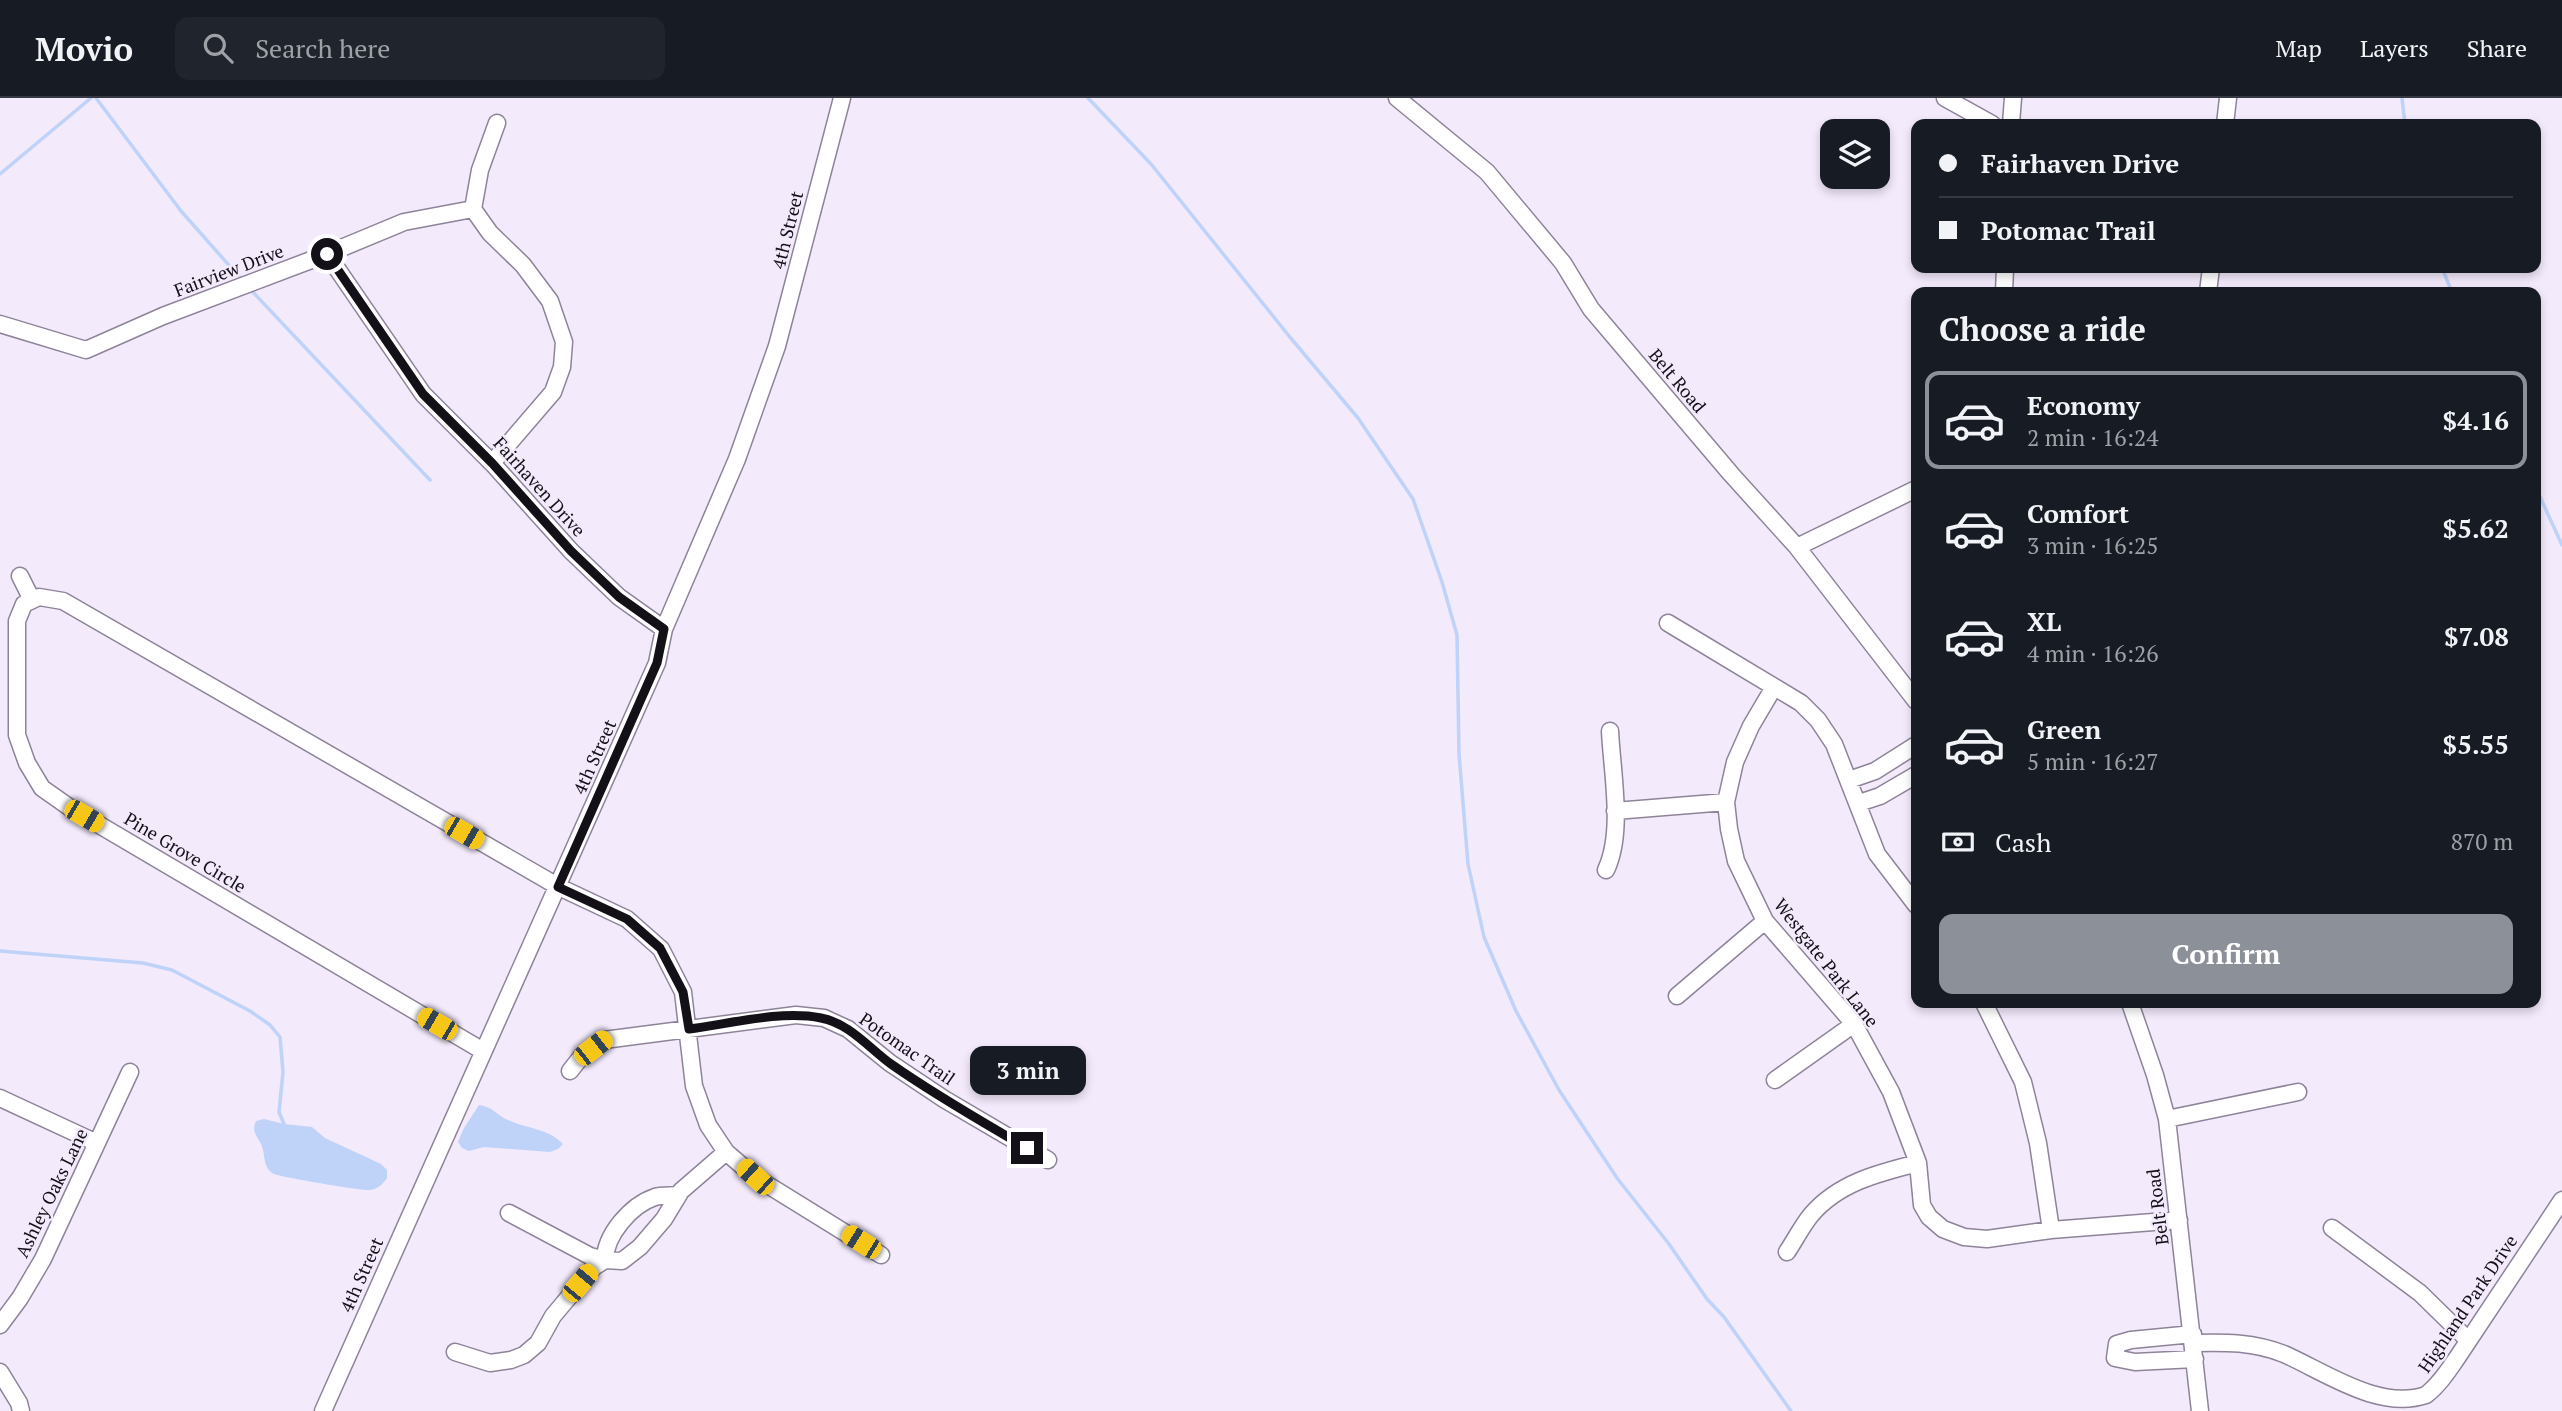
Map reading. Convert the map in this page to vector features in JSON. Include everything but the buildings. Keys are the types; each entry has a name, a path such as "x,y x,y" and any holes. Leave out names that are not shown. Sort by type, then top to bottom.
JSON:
{"street":[{"name":"4th Street","path":"323,1411 657,663 664,629 737,459 777,346 842,98"},
{"name":"Belt Road","path":"1397,98 1487,172 1563,263 1591,309 1731,474 1797,547 1911,695"},
{"path":"1945,98 1983,119"},
{"path":"2011,119 2013,98"},
{"path":"2226,119 2228,98"},
{"path":"492,463 553,392 562,367 564,342 550,301 523,265 490,233 473,209 480,170 496,123"},
{"name":"Fairview Drive","path":"0,324 86,350 163,316 404,222 473,209"},
{"name":"Fairhaven Drive","path":"327,254 423,394 492,463 571,551 619,597 664,629"},
{"path":"1797,547 1911,491"},
{"path":"20,576 32,600 39,597 63,601 558,887 627,919 660,948 683,992 694,1086 708,1125 726,1152 755,1177 881,1255"},
{"name":"Pine Grove Circle","path":"32,600 24,604 17,621 17,734 27,763 42,788 69,807 482,1051"},
{"path":"1668,623 1801,703 1818,720 1834,744 1877,854 1911,898"},
{"name":"Westgate Park Lane","path":"1774,687 1751,726 1735,762 1726,802 1736,861 1765,922 1854,1024 1891,1092 1918,1163 1922,1205 1929,1217 1943,1229 1964,1237 1987,1239 2051,1230 2179,1220"},
{"path":"1606,870 1613,855 1615,811 1610,732"},
{"path":"1849,780 1875,771 1911,748"},
{"path":"1859,803 1880,796 1911,778"},
{"path":"1615,811 1726,802"},
{"path":"1676,996 1765,922"},
{"path":"1986,1008 2023,1082 2038,1143 2051,1230"},
{"name":"Belt Road","path":"2132,1008 2167,1119 2200,1411"},
{"name":"Potomac Trail","path":"570,1071 581,1057 604,1040 796,1014 824,1018 848,1029 890,1063 944,1099 1048,1160"},
{"path":"1775,1080 1854,1024"},
{"name":"Ashley Oaks Lane","path":"0,1325 43,1259 130,1072"},
{"path":"2167,1119 2298,1092"},
{"path":"0,1098 97,1143"},
{"path":"509,1213 590,1256 622,1261 640,1247 664,1219 678,1195 726,1152"},
{"path":"1787,1252 1811,1215 1837,1191 1874,1174 1918,1163"},
{"path":"605,1260 605,1246 638,1206 657,1197 678,1195"},
{"name":"Highland Park Drive","path":"2194,1345 2247,1343 2271,1349 2363,1401 2382,1405 2404,1404 2424,1397 2439,1383 2562,1200"},
{"path":"2332,1228 2420,1293 2468,1340"},
{"path":"455,1352 490,1363 524,1355 538,1343 553,1316 594,1267 605,1260"},
{"path":"0,1373 19,1403 21,1411"}],"water":[{"path":"479,1105 492,1109 515,1123 551,1135 563,1144 550,1152 484,1147 469,1151 462,1148 458,1142"},
{"path":"264,1119 312,1127 325,1138 381,1164 387,1170 387,1178 380,1186 370,1190 274,1174 267,1166 254,1130 256,1121"}],"waterway":[{"path":"0,174 91,98"},
{"path":"96,98 181,211 242,280"},
{"path":"1088,98 1151,164 1358,418 1413,499 1457,635 1459,754 1468,864 1484,937 1516,1011 1559,1090 1617,1178 1669,1244 1707,1299 1724,1317 1791,1411"},
{"path":"2402,98 2404,119"},
{"path":"2444,273 2450,287"},
{"path":"249,288 430,480"},
{"path":"2541,499 2562,545"},
{"path":"0,951 143,963 172,970 250,1011 270,1025 280,1037 283,1072 279,1112 284,1124"}],"route":[{"path":"327,254 423,394 492,463 571,551 619,597 664,629 657,663 558,887 627,919 660,948 683,992 689,1029 796,1014 824,1018 848,1029 890,1063 944,1099 1027,1148"}]}
